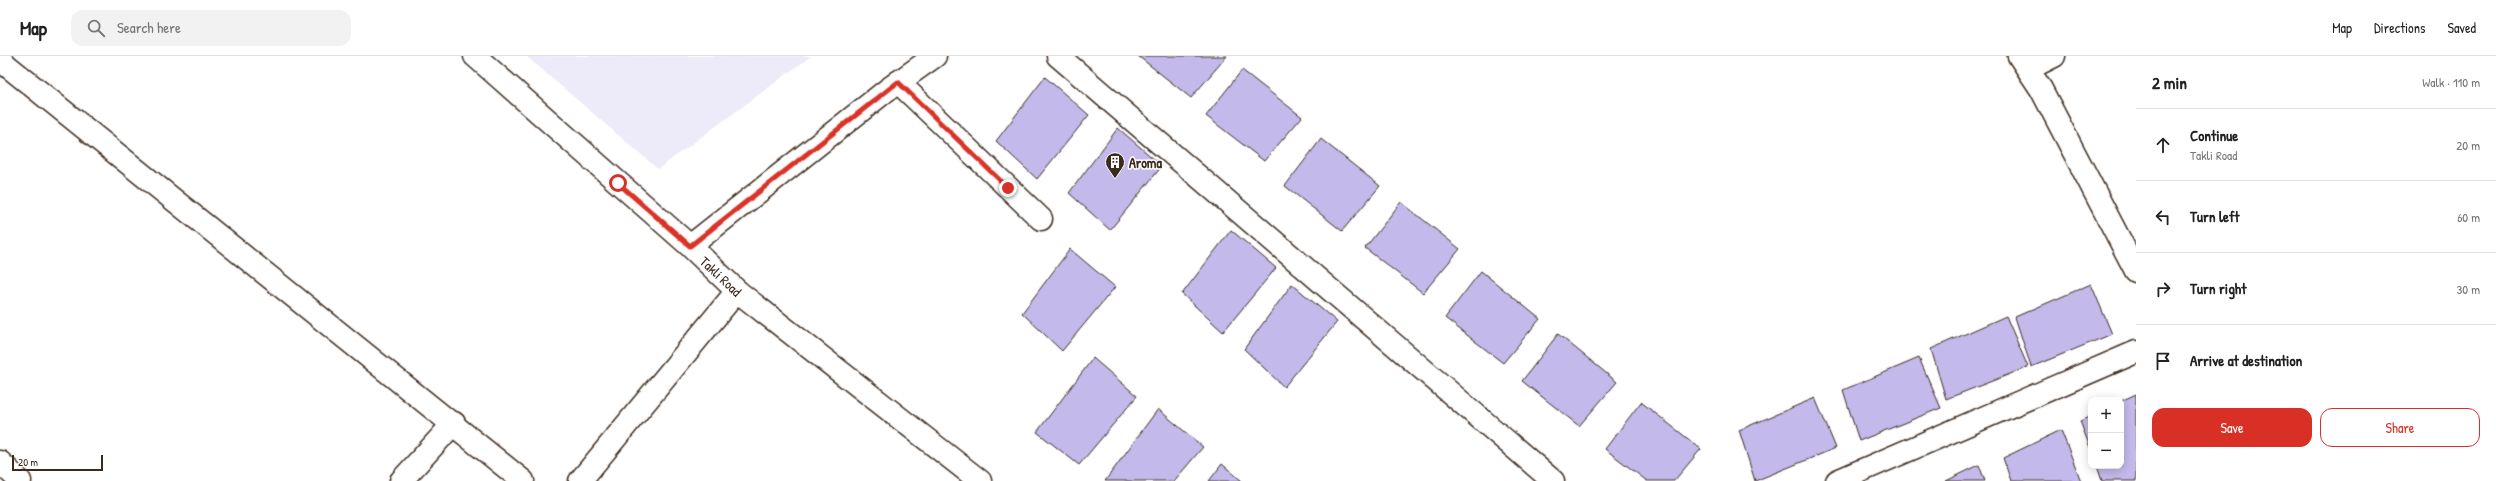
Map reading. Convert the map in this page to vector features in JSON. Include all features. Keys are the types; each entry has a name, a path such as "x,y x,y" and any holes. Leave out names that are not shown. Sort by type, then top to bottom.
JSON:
{"street":[{"name":"Takli Road","path":"475,56 690,246 737,291 980,481"},
{"path":"690,246 898,82 935,56"},
{"path":"1058,56 1553,481"},
{"path":"2054,56 2024,63 2041,88 2136,271"},
{"path":"0,60 454,423 523,481"},
{"path":"898,82 1041,219"},
{"path":"580,481 737,291"},
{"path":"1837,481 2136,352"},
{"path":"401,481 454,423"},
{"path":"0,462 20,481"}],"shaded area":[{"path":"526,56 811,56 658,169"}],"building":[{"path":"1138,56 1227,56 1191,98"},
{"path":"1242,70 1302,117 1264,161 1206,116"},
{"path":"1045,77 1089,115 1037,179 996,141"},
{"name":"Aroma","path":"1118,128 1162,166 1110,230 1069,193"},
{"path":"1321,139 1380,186 1342,231 1285,186"},
{"path":"1401,202 1460,249 1423,293 1365,248"},
{"path":"1231,230 1276,268 1223,332 1182,294"},
{"path":"1070,249 1115,287 1062,351 1022,313"},
{"path":"1481,271 1540,319 1503,363 1445,318"},
{"path":"1292,284 1337,322 1284,387 1244,349"},
{"path":"2091,284 2112,334 2031,367 2015,317"},
{"path":"2006,316 2028,367 1946,399 1931,349"},
{"path":"1558,334 1617,382 1579,426 1522,381"},
{"path":"1093,358 1137,396 1079,465 1037,432"},
{"path":"1919,358 1941,408 1859,441 1843,390"},
{"path":"2136,394 2136,481 2102,481 2098,469 2124,469 2124,400"},
{"path":"1815,398 1836,448 1755,481 1739,430"},
{"path":"1641,402 1701,449 1674,481 1647,481 1605,449"},
{"path":"1158,409 1203,447 1174,481 1105,481"},
{"path":"2088,417 2088,442 2080,421"},
{"path":"2061,430 2081,481 2011,481 2003,458"},
{"path":"1222,464 1242,481 1209,481"},
{"path":"1979,465 1985,481 1946,481"}],"place":[{"name":"Aroma","path":"1115,179"}],"route":[{"path":"618,183 690,246 898,82 1008,188"}]}
